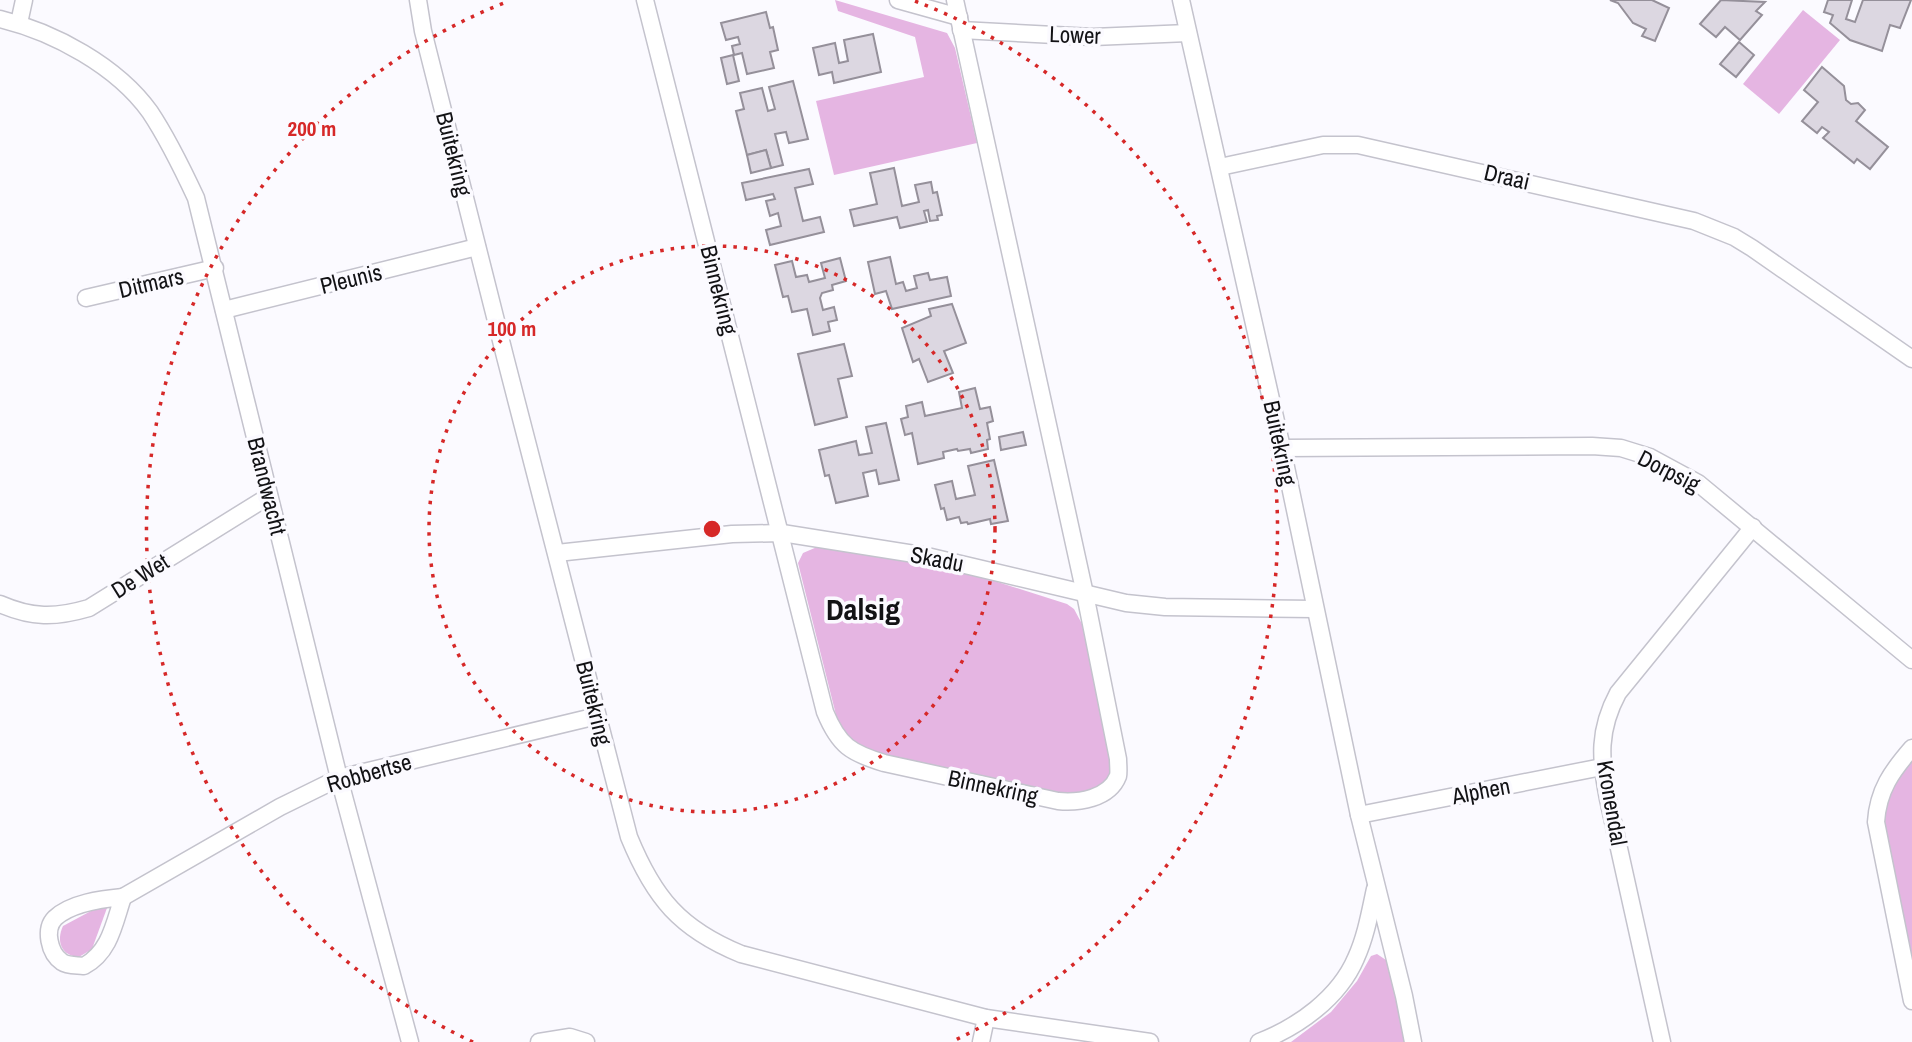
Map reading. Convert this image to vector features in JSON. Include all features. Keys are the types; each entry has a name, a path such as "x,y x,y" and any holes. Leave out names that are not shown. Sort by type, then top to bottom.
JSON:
{"street":[{"path":"19,23 24,0"},
{"name":"Buitekring","path":"418,0 423,32 477,247 629,837 656,893 680,918 713,943 741,954 1065,1037 1150,1042"},
{"name":"Binnekring","path":"645,0 782,533 825,712 833,731 845,746 857,755 1076,803 1107,790 1118,776 1118,759 1085,594 955,0"},
{"name":"Lower","path":"898,0 960,23 1093,37 1188,33"},
{"name":"Buitekring","path":"1181,0 1282,448 1359,815 1413,1042"},
{"name":"Brandwacht","path":"0,19 19,23 71,46 113,74 148,110 177,155 196,198 339,778 410,1042"},
{"name":"Draai","path":"1220,167 1322,145 1342,144 1381,149 1694,221 1734,237 1783,268 1912,359"},
{"name":"Pleunis","path":"224,310 477,247"},
{"name":"Ditmars","path":"86,298 215,268"},
{"name":"Dorpsig","path":"1282,448 1578,446 1621,448 1650,457 1698,483 1912,660"},
{"name":"De Wet","path":"0,604 20,613 44,616 70,614 89,608 269,496"},
{"name":"Kronendal","path":"1662,1042 1602,767 1602,734 1608,710 1618,693 1753,527"},
{"name":"Skadu","path":"557,554 732,534 782,533 928,556 1126,603 1165,607 1315,608"},
{"name":"Robbertse","path":"122,897 113,928 99,957 83,966 62,962 54,953 49,929 53,920 63,912 93,901 122,897 280,807 339,778 597,716"},
{"path":"1912,748 1883,786 1877,803 1876,822 1878,845 1912,1001"},
{"name":"Alphen","path":"1359,815 1602,767"},
{"name":"Buitekring","path":"1259,1042 1308,1017 1337,988 1356,960 1367,928 1376,886"},
{"path":"981,1042 986,1018"},
{"path":"539,1042 570,1037 586,1042"}],"shaded area":[{"path":"835,0 947,33 955,48 977,143 834,175 816,101 924,77 915,37 838,11"},
{"path":"1803,10 1840,40 1779,114 1743,84"},
{"path":"817,547 880,555 982,577 1067,604 1074,609 1082,624 1112,767 1105,782 1096,789 1069,796 874,752 855,744 841,730 837,719 798,563 803,553"},
{"path":"1912,756 1912,958 1878,792"},
{"path":"104,904 107,908 92,949 79,957 64,951 60,942 63,926"},
{"path":"1377,954 1386,960 1406,1042 1291,1042 1331,1012 1357,981 1371,956"}],"building":[{"path":"1610,0 1652,0 1669,8 1655,41 1642,36 1646,29 1633,23 1618,3"},
{"path":"1721,0 1765,2 1756,11 1762,15 1740,40 1725,27 1716,37 1700,24"},
{"path":"1828,0 1852,0 1846,19 1855,22 1863,0 1911,0 1900,28 1890,25 1882,51 1850,40 1830,23 1833,15 1824,12"},
{"path":"766,12 770,28 773,27 778,50 770,52 774,68 747,74 742,53 734,55 732,46 740,44 738,37 726,40 721,23"},
{"path":"873,34 881,72 834,83 832,72 819,75 813,48 835,43 839,63 848,61 844,40"},
{"path":"1739,42 1754,55 1736,77 1720,64"},
{"path":"733,55 739,81 727,84 721,58"},
{"path":"1822,67 1844,86 1846,100 1851,104 1858,103 1865,110 1856,121 1888,147 1870,169 1857,159 1854,163 1823,138 1829,132 1822,127 1817,133 1802,121 1818,102 1804,90"},
{"path":"793,81 808,139 789,143 786,132 775,134 783,165 771,168 766,150 747,155 736,111 744,109 740,93 762,88 768,111 775,109 769,87"},
{"path":"766,150 771,168 751,173 747,155"},
{"path":"894,168 902,206 919,202 915,185 931,182 933,193 937,192 942,215 937,216 938,220 930,221 928,210 924,211 927,222 900,228 897,217 854,226 850,210 877,204 870,173"},
{"path":"809,169 813,184 795,188 803,221 820,217 824,232 770,245 766,230 781,226 778,213 770,216 766,201 775,199 773,194 746,200 742,183"},
{"path":"890,257 896,284 903,282 906,291 917,288 914,276 928,273 930,280 947,277 951,296 892,309 886,291 875,294 868,262"},
{"path":"840,258 846,281 832,285 833,290 822,293 820,298 823,310 834,307 837,320 828,322 830,331 813,335 807,309 792,312 788,296 783,297 775,265 792,261 796,277 807,275 809,282 825,278 821,263"},
{"path":"952,304 966,343 944,351 953,373 928,382 919,359 913,362 902,328 931,316 929,309"},
{"path":"844,344 852,376 838,379 847,417 815,425 798,354"},
{"path":"975,388 980,409 990,407 993,421 987,423 990,439 987,440 988,449 971,453 970,449 943,452 944,458 918,464 912,433 905,435 901,419 908,417 906,406 922,402 925,416 962,408 959,392"},
{"path":"886,423 899,480 879,484 876,470 863,473 868,496 836,503 829,475 825,476 819,450 856,441 859,455 872,453 866,427"},
{"path":"1023,432 1026,445 1001,450 999,437"},
{"path":"994,460 1008,521 991,524 990,519 968,524 961,523 959,517 947,520 944,508 941,509 935,485 952,481 956,499 975,495 968,466"}],"district":[{"name":"Dalsig","path":"863,610"}]}
